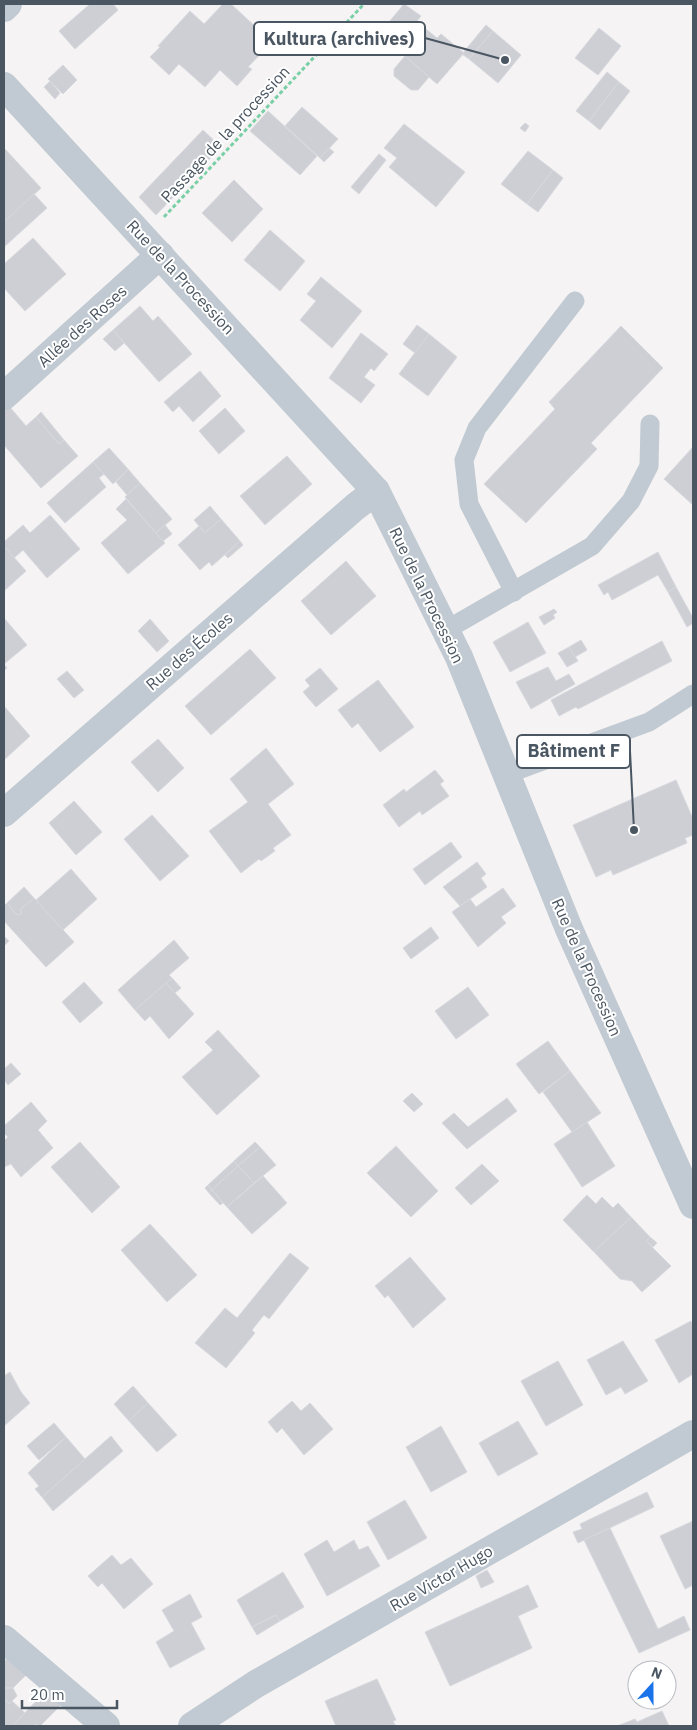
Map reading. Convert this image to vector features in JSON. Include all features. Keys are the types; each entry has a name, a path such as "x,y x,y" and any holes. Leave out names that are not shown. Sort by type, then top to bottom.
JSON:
{"street":[{"path":"4,8 8,4"},
{"name":"Rue de la Procession","path":"4,86 376,491 459,657 569,929 693,1205"},
{"name":"Allée des Roses","path":"4,396 152,246"},
{"name":"Rue des Écoles","path":"4,813 355,507 376,491"},
{"name":"Rue Victor Hugo","path":"192,1726 256,1684 693,1434"},
{"path":"4,1640 106,1726"}],"lane":[{"path":"514,592 469,504 464,460 476,428 575,301"},
{"path":"446,630 592,546 631,501 649,466 650,424"},
{"path":"507,774 649,722 693,694"}],"path":[{"name":"Passage de la procession","path":"152,246 364,4"}],"building":[{"path":"90,4 113,4 118,10 75,49 59,31"},
{"path":"223,4 231,4 272,42 248,67 252,69 237,86 220,70 205,87 179,64 169,75 150,57 190,11 204,24"},
{"path":"404,4 421,16 417,21 426,29 405,56 379,34"},
{"path":"486,25 493,31 469,59 462,54"},
{"path":"599,28 621,46 598,75 575,58"},
{"path":"426,29 437,38 441,34 464,53 437,84 405,56"},
{"path":"493,31 521,55 498,83 469,59"},
{"path":"405,56 429,77 418,90 411,90 394,76 394,69"},
{"path":"63,65 77,80 63,94 48,79"},
{"path":"607,72 619,82 589,121 576,111"},
{"path":"50,81 60,93 55,99 44,87"},
{"path":"619,82 630,91 600,130 589,121"},
{"path":"302,107 338,139 320,158 285,126"},
{"path":"268,111 317,156 300,175 250,131"},
{"path":"525,123 529,126 525,132 520,128"},
{"path":"404,124 465,172 436,207 389,167 397,158 384,148"},
{"path":"203,130 221,147 156,215 139,197"},
{"path":"329,148 334,152 324,162 320,158"},
{"path":"4,150 41,188 4,222"},
{"path":"528,151 553,170 527,204 501,184"},
{"path":"379,154 386,160 359,194 351,187"},
{"path":"553,170 563,178 538,212 527,204"},
{"path":"234,180 263,209 232,242 202,213"},
{"path":"34,194 47,208 4,247 4,222"},
{"path":"270,230 305,261 280,291 244,260"},
{"path":"33,238 66,274 25,311 4,288 4,264"},
{"path":"321,277 362,311 332,348 300,320 316,301 307,294"},
{"path":"140,306 153,321 158,316 192,354 159,382 113,330"},
{"path":"417,325 429,334 415,353 403,344"},
{"path":"621,326 663,368 591,443 597,449 526,523 484,484 555,409 549,402"},
{"path":"113,330 124,343 115,351 103,339"},
{"path":"361,333 388,354 374,371 371,368 364,377 375,385 361,403 329,378"},
{"path":"429,334 457,357 428,396 399,374"},
{"path":"200,371 221,396 193,422 179,406 173,412 164,402"},
{"path":"9,406 26,426 36,417 59,444 64,440 78,456 41,488 4,445 4,411"},
{"path":"225,408 245,431 219,454 199,431"},
{"path":"41,412 64,440 59,444 36,417"},
{"path":"693,447 693,505 664,479"},
{"path":"109,448 128,469 113,484 93,462"},
{"path":"287,456 312,484 265,525 240,496"},
{"path":"93,462 104,474 99,478 106,487 65,523 47,503"},
{"path":"128,469 140,483 127,495 116,482"},
{"path":"140,483 172,519 156,533 125,497"},
{"path":"126,499 165,543 128,574 101,543 127,520 116,509"},
{"path":"210,506 221,519 205,533 194,520"},
{"path":"50,515 80,549 47,578 23,550 14,558 4,546 4,542 23,525 30,533"},
{"path":"221,519 240,541 212,566 209,562 200,570 178,545 199,526 205,533"},
{"path":"165,525 172,534 163,541 156,533"},
{"path":"240,541 243,545 228,558 225,555"},
{"path":"4,546 26,571 4,591"},
{"path":"658,552 676,587 668,592 658,575 612,600 608,592 604,595 598,585"},
{"path":"346,561 376,596 331,635 301,601"},
{"path":"676,587 693,618 693,623 687,627 668,592"},
{"path":"554,609 557,612 553,615 555,618 544,625 539,617"},
{"path":"4,618 27,645 4,664"},
{"path":"150,619 169,641 157,652 138,631"},
{"path":"528,622 546,653 510,672 493,642"},
{"path":"581,640 587,650 575,657 569,647"},
{"path":"662,641 672,661 578,709 576,707 559,716 551,700"},
{"path":"569,647 578,661 567,667 558,653"},
{"path":"250,649 276,678 211,735 185,706"},
{"path":"548,667 556,681 569,674 575,684 531,709 516,682"},
{"path":"320,668 338,689 316,707 303,692 310,686 305,680"},
{"path":"67,671 84,690 74,698 57,679"},
{"path":"378,680 414,727 380,752 358,723 352,728 338,710"},
{"path":"4,706 30,736 4,760"},
{"path":"158,739 184,768 158,792 131,762"},
{"path":"266,748 294,784 268,804 291,835 273,848 275,851 261,861 259,859 241,873 209,831 248,802 230,779"},
{"path":"435,770 444,781 440,784 449,796 422,815 420,811 399,827 383,805 404,789 406,792"},
{"path":"676,780 693,819 693,835 685,838 687,843 613,875 611,870 596,877 573,825"},
{"path":"74,801 102,832 76,855 49,823"},
{"path":"152,815 189,856 160,881 124,839"},
{"path":"451,842 462,857 425,885 413,869"},
{"path":"477,862 486,874 481,878 487,887 460,906 443,887"},
{"path":"71,869 97,899 63,930 35,901"},
{"path":"24,887 34,898 20,910 22,913 20,915 16,914 7,903"},
{"path":"503,888 516,906 501,917 506,923 478,947 452,912 470,899 476,907"},
{"path":"34,898 74,942 46,967 4,921 4,906 7,903 16,914 20,915 22,913 20,910"},
{"path":"431,927 439,938 411,959 403,948"},
{"path":"4,936 9,941 4,946"},
{"path":"174,940 189,958 169,975 172,978 135,1010 118,990"},
{"path":"172,978 181,988 175,993 166,983"},
{"path":"84,982 103,1003 80,1023 62,1002"},
{"path":"166,983 194,1014 169,1039 150,1016 145,1021 135,1010"},
{"path":"468,987 489,1015 456,1039 435,1011"},
{"path":"218,1030 260,1076 217,1115 182,1077 213,1050 205,1042"},
{"path":"548,1041 570,1071 539,1094 516,1064"},
{"path":"11,1063 21,1074 8,1085 4,1080 4,1069"},
{"path":"570,1071 601,1113 572,1132 543,1092"},
{"path":"412,1093 423,1104 414,1112 403,1101"},
{"path":"507,1098 517,1111 467,1149 442,1123 454,1113 468,1127"},
{"path":"31,1102 47,1121 38,1130 53,1148 21,1177 11,1164 4,1167 4,1141 8,1137 4,1133 4,1126"},
{"path":"587,1122 615,1166 582,1187 554,1144"},
{"path":"80,1142 120,1187 92,1213 51,1167"},
{"path":"255,1142 260,1147 238,1166 234,1161"},
{"path":"396,1146 438,1191 411,1217 367,1173"},
{"path":"260,1147 276,1165 254,1183 238,1166"},
{"path":"234,1161 238,1166 212,1190 208,1185"},
{"path":"482,1164 499,1181 471,1205 455,1188"},
{"path":"238,1166 254,1183 227,1207 212,1190"},
{"path":"263,1176 287,1203 252,1234 227,1207"},
{"path":"208,1185 212,1190 209,1193 205,1188"},
{"path":"212,1190 223,1203 220,1205 209,1193"},
{"path":"587,1195 596,1204 602,1197 613,1208 618,1203 631,1217 594,1252 563,1220"},
{"path":"631,1217 650,1237 646,1241 671,1266 642,1292 632,1281 620,1279 594,1252"},
{"path":"150,1224 197,1275 167,1302 121,1250"},
{"path":"650,1237 657,1243 653,1247 646,1241"},
{"path":"290,1253 309,1268 269,1319 264,1315 252,1330 255,1333 226,1368 195,1343 225,1308 237,1318"},
{"path":"410,1257 446,1299 413,1328 388,1295 385,1298 375,1286"},
{"path":"691,1321 693,1325 693,1374 679,1383 655,1340"},
{"path":"623,1341 648,1381 625,1394 621,1387 606,1395 587,1360"},
{"path":"558,1361 583,1405 546,1426 521,1381"},
{"path":"10,1372 21,1392 30,1403 4,1426 4,1376"},
{"path":"133,1386 148,1403 129,1421 114,1404"},
{"path":"292,1401 301,1411 310,1403 333,1429 304,1455 282,1428 277,1433 268,1422"},
{"path":"148,1403 177,1435 157,1452 129,1421"},
{"path":"518,1421 538,1454 498,1476 479,1443"},
{"path":"54,1423 66,1437 39,1460 27,1446"},
{"path":"441,1426 467,1472 431,1492 406,1447"},
{"path":"111,1436 123,1451 53,1511 42,1497"},
{"path":"66,1437 85,1459 42,1497 35,1489 39,1486 28,1473"},
{"path":"647,1492 654,1507 578,1543 573,1532 582,1529 580,1524"},
{"path":"405,1500 427,1538 388,1560 367,1522"},
{"path":"693,1521 693,1585 685,1589 660,1536"},
{"path":"610,1528 658,1629 684,1616 690,1630 639,1653 584,1540"},
{"path":"327,1540 334,1552 354,1540 359,1550 368,1546 380,1566 327,1596 304,1554"},
{"path":"112,1555 121,1565 131,1558 153,1584 124,1609 102,1583 98,1587 88,1576"},
{"path":"487,1570 494,1582 481,1588 476,1576"},
{"path":"283,1572 304,1607 280,1621 276,1615 252,1627 237,1600"},
{"path":"528,1585 538,1607 518,1616 532,1648 450,1686 425,1632"},
{"path":"190,1594 202,1617 191,1623 205,1649 170,1668 156,1642 174,1631 162,1610"},
{"path":"276,1615 280,1621 257,1635 252,1627"},
{"path":"10,1655 29,1672 13,1688 4,1688 4,1662"},
{"path":"377,1679 396,1720 393,1721 395,1725 336,1726 325,1701"},
{"path":"4,1688 13,1688 17,1696 9,1704 4,1698"},
{"path":"49,1688 64,1702 40,1726 35,1724 33,1726 12,1726"},
{"path":"4,1698 9,1704 12,1701 25,1713 12,1726 4,1726"},
{"path":"662,1711 669,1726 617,1726 635,1719 637,1722"}],"place":[{"name":"Kultura (archives)","path":"505,60"},
{"name":"Bâtiment F","path":"634,830"}]}
